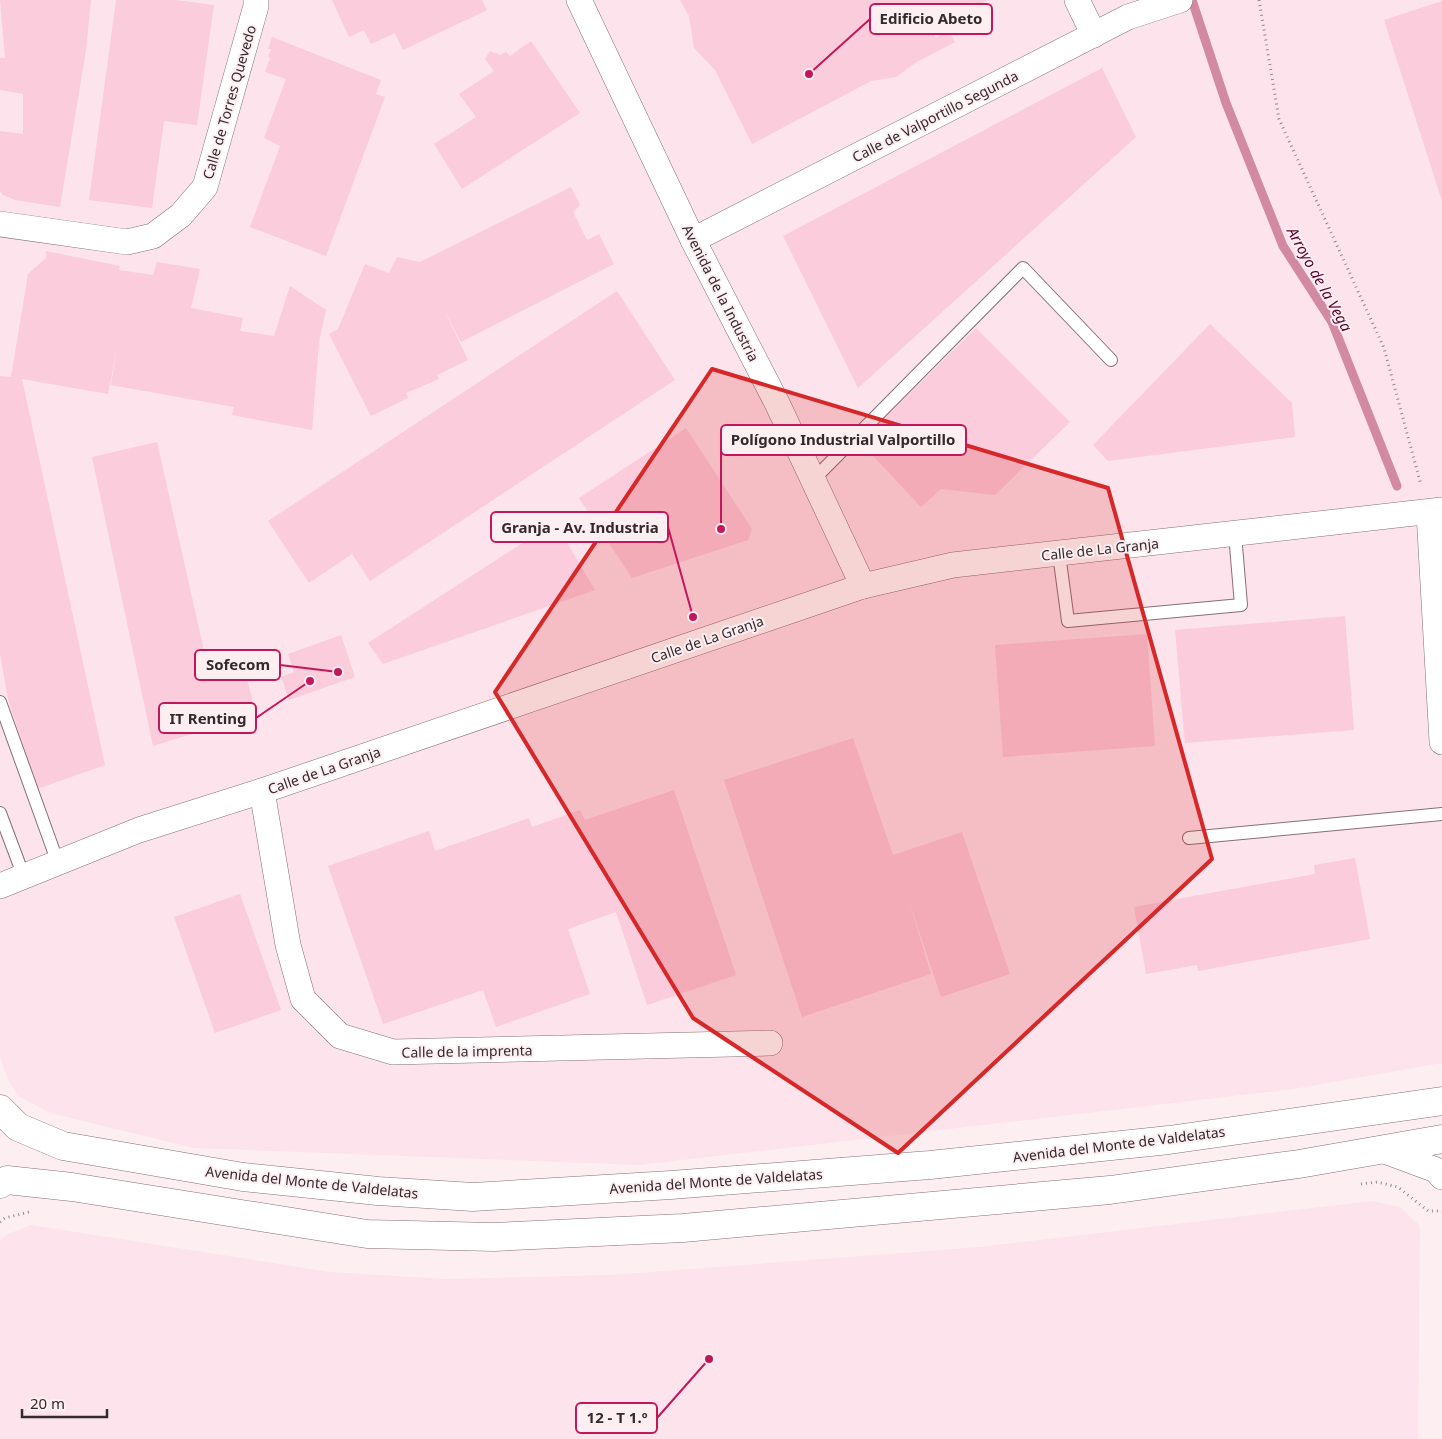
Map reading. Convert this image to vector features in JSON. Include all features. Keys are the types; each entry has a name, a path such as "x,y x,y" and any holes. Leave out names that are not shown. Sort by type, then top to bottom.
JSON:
{"street":[{"name":"Calle de Torres Quevedo","path":"0,224 127,242 153,236 181,215 205,187 256,6 256,0"},
{"name":"Avenida de la Industria","path":"579,0 693,240 777,403 863,586"},
{"path":"1077,0 1094,35"},
{"name":"Calle de Valportillo Segunda","path":"693,240 1128,17 1180,0"},
{"path":"1436,511 1442,742"},
{"name":"Calle de La Granja","path":"0,886 139,830 262,791 863,586 953,565 1436,511"},
{"name":"Calle de la imprenta","path":"262,791 288,945 303,999 340,1036 393,1052 770,1043"},
{"name":"Avenida del Monte de Valdelatas","path":"0,1109 18,1127 63,1146 243,1177 378,1191 473,1197 672,1185 930,1165 1169,1140 1442,1101"},
{"path":"0,1184 7,1180 72,1187 367,1234 494,1237 683,1228 1110,1190 1299,1164 1442,1139"},
{"path":"1382,1150 1436,1170 1442,1177"}],"lane":[{"path":"813,480 1023,268 1111,360"},
{"path":"1059,554 1068,621 1241,605 1235,534"},
{"path":"0,702 58,863"},
{"path":"0,813 24,877"},
{"path":"1189,838 1442,814"}],"path":[{"path":"1259,0 1279,119 1384,348 1436,511"},
{"path":"1377,1182 1398,1187 1428,1211 1442,1211"}],"highlighted area":[{"path":"712,369 1108,488 1212,859 898,1153 693,1018 495,692"}],"shaded area":[{"path":"0,0 1442,0 1442,1063 1293,1089 639,1165 194,1148 50,1113 18,1096 8,1080 0,1057"},
{"path":"1372,1201 1400,1207 1420,1226 1418,1439 0,1439 0,1240 6,1235 31,1225 330,1272 445,1279 611,1275 980,1247"}],"building":[{"path":"0,0 91,0 86,50 60,207 15,200 3,195 0,191 0,131 23,134 23,94 0,90 0,58 5,58"},
{"path":"116,0 176,0 214,5 197,125 164,121 152,208 89,200"},
{"path":"332,0 482,0 487,10 403,50 395,33 371,44 364,30 349,37"},
{"path":"680,0 988,0 932,27 936,38 948,30 955,42 915,63 896,77 871,81 752,144 715,70 694,48 689,16"},
{"path":"1442,1 1442,201 1384,20"},
{"path":"272,37 381,80 376,94 385,97 326,256 250,227 280,146 264,138 286,79 265,72 270,58 268,57 271,49 268,49"},
{"path":"531,41 580,113 462,189 434,144 476,117 459,94 494,71 485,59 490,51 500,55 506,52 510,56"},
{"path":"1102,68 1136,137 858,388 783,236"},
{"path":"571,187 580,205 573,212 587,240 599,234 614,264 461,342 444,310 468,360 437,375 439,379 406,393 408,398 371,416 329,334 338,329 365,264 389,273 397,257 420,262"},
{"path":"46,251 120,266 119,270 153,275 157,262 200,269 191,308 243,318 240,331 274,336 290,286 326,310 319,342 312,430 232,415 234,407 111,385 117,348 108,394 22,379 105,765 37,789 8,699 0,654 0,376 11,377 28,274 46,258"},
{"path":"617,291 675,380 370,581 352,554 309,583 268,521"},
{"path":"1210,324 1292,403 1295,437 1108,461 1093,445"},
{"path":"976,328 1070,422 995,495 941,489 921,507 860,442"},
{"path":"686,428 752,529 748,540 632,578 579,498"},
{"path":"157,442 210,677 244,668 256,714 153,746 92,457"},
{"path":"555,522 595,590 383,664 368,643"},
{"path":"1345,616 1354,730 1185,743 1175,630"},
{"path":"1147,634 1155,746 1003,757 995,645"},
{"path":"341,635 355,677 289,700 281,677 294,672 288,654"},
{"path":"853,738 893,855 962,832 1010,974 941,997 907,895 931,974 802,1017 724,780"},
{"path":"674,790 736,975 647,1005 616,912 568,929 590,994 496,1027 483,990 383,1024 328,866 429,831 435,851 529,818 532,827 580,810 585,820"},
{"path":"1355,858 1370,939 1198,971 1197,965 1146,974 1134,907 1315,874 1314,865"},
{"path":"240,894 281,1010 215,1033 174,917"}],"waterway":[{"name":"Arroyo de la Vega","path":"1192,0 1226,103 1283,246 1332,322 1397,486"}],"place":[{"name":"Edificio Abeto","path":"809,74"},
{"name":"Polígono Industrial Valportillo","path":"721,529"},
{"name":"Granja - Av. Industria","path":"693,617"},
{"name":"Sofecom","path":"338,672"},
{"name":"IT Renting","path":"310,681"},
{"name":"12 - T 1.º","path":"709,1359"}]}
